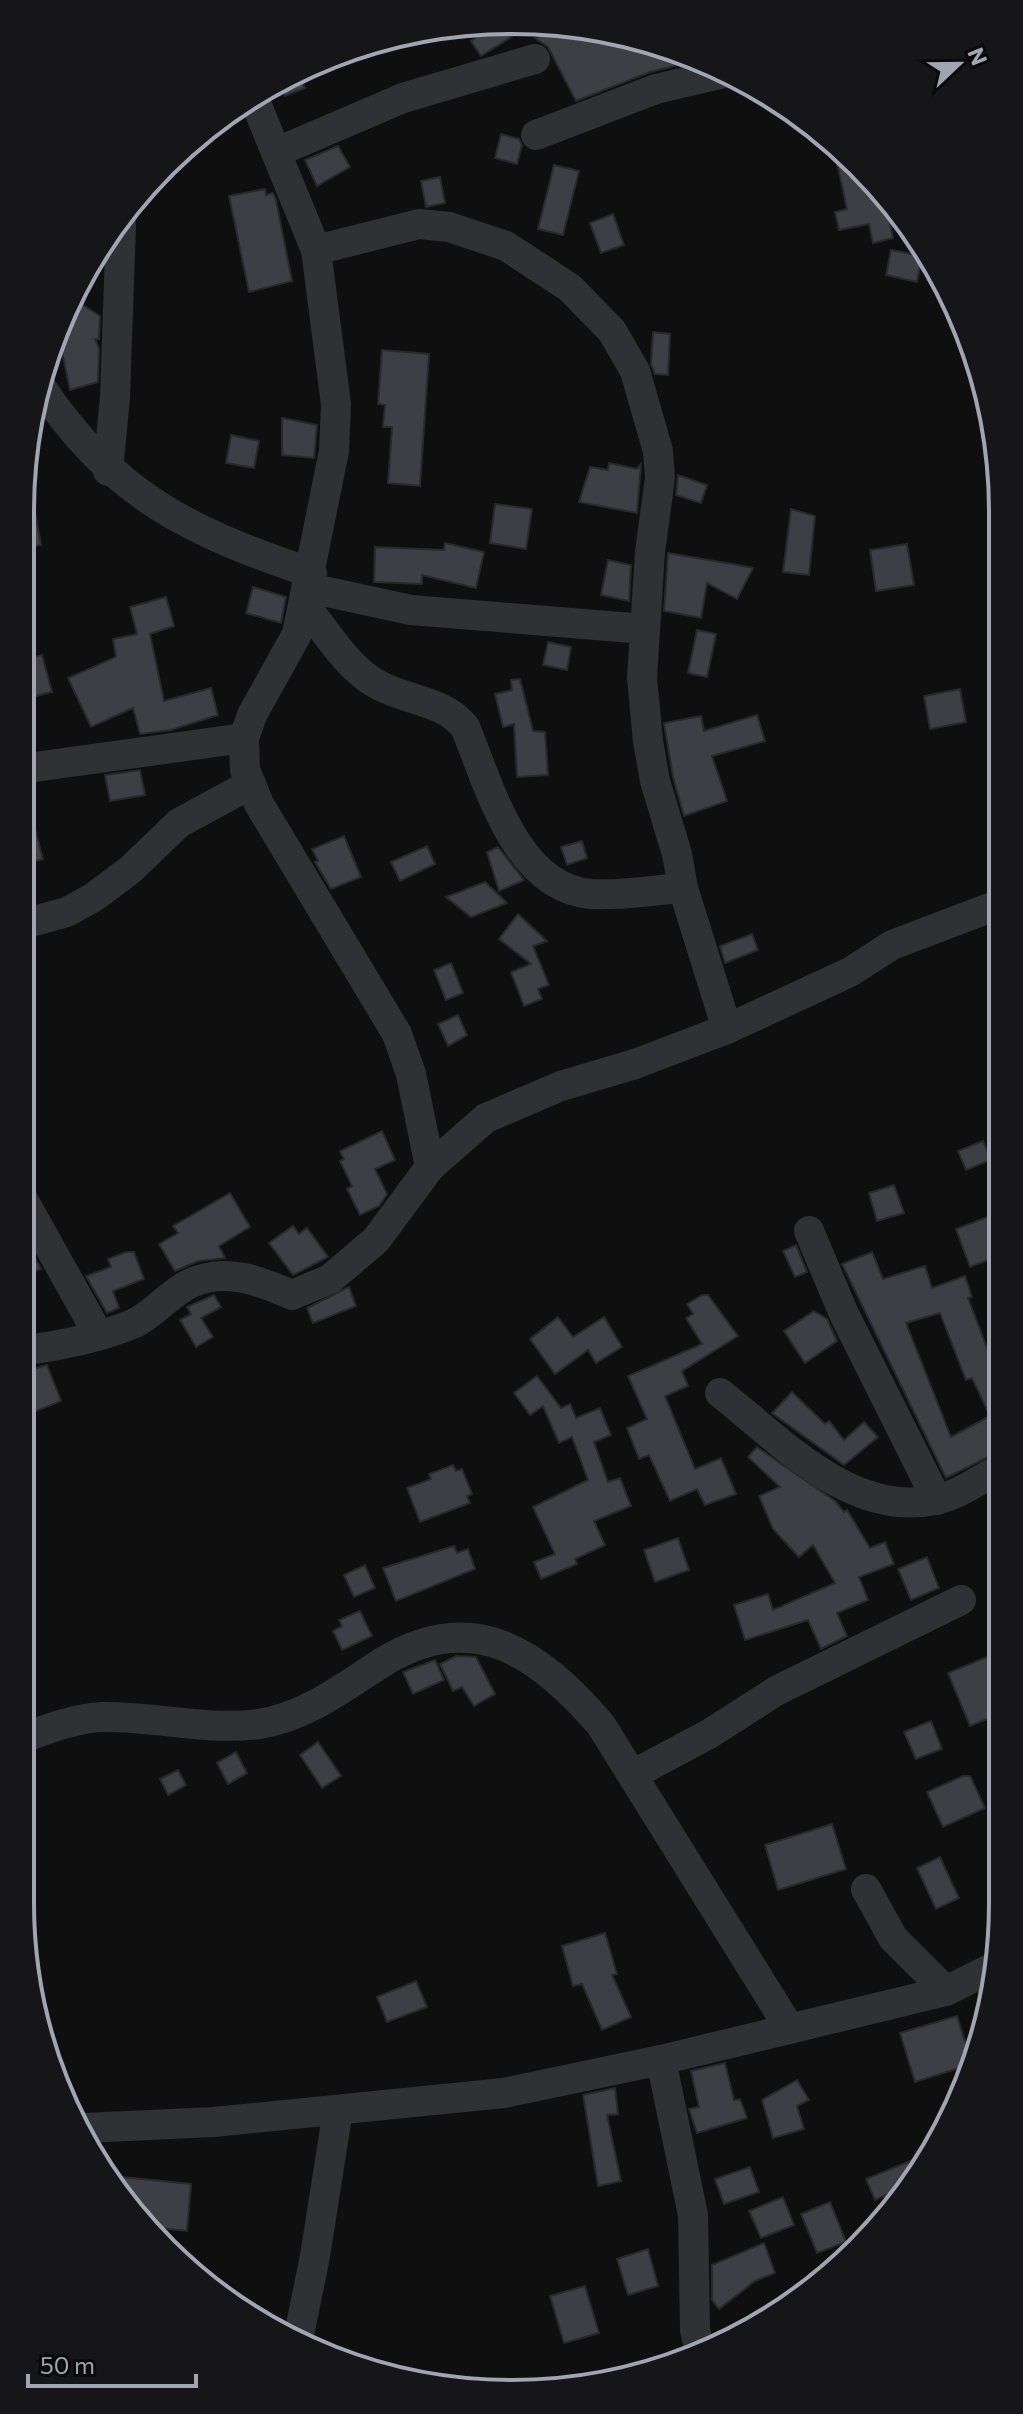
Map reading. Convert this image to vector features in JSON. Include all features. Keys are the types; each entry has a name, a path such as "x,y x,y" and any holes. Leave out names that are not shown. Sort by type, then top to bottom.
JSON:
{"street":[{"path":"277,152 403,98 535,59"},
{"path":"536,135 656,89 709,77"},
{"path":"258,107 316,250 336,404 334,451 297,634 285,661 252,715 244,738 245,770 259,804 397,1034 411,1074 430,1167"},
{"path":"316,250 407,226 449,227 506,246 570,288 612,331 635,371 660,467 642,678 648,741 655,781 677,854 683,888 727,1029"},
{"path":"108,471 115,397 121,237"},
{"path":"48,396 108,471 139,494 308,588 411,610 645,629"},
{"path":"308,588 363,675 377,685 455,715 465,727 504,823 536,864 556,883 590,894 683,888"},
{"path":"34,763 244,738"},
{"path":"34,921 67,912 94,897 130,870 179,823 251,784"},
{"path":"34,1350 49,1348 136,1322 191,1283 223,1276 253,1278 292,1295 330,1279 376,1240 430,1167 486,1118 561,1086 635,1064 727,1029 850,972 892,945 989,908"},
{"path":"34,1223 98,1334"},
{"path":"809,1231 844,1314 937,1500"},
{"path":"720,1393 815,1468 877,1499 907,1503 937,1500 989,1474"},
{"path":"634,1774 709,1734 776,1691 961,1600"},
{"path":"34,1735 101,1717 196,1726 264,1723 322,1701 386,1660 429,1641 473,1636 512,1649 566,1684 601,1725 790,2029"},
{"path":"866,1889 893,1938 946,1991"},
{"path":"91,2128 214,2122 504,2093 661,2060 946,1991 984,1972"},
{"path":"661,2060 693,2215 698,2342"},
{"path":"300,2331 338,2110"}],"building":[{"path":"516,34 481,56 471,41 480,35"},
{"path":"543,35 605,43 680,65 650,72 576,101 548,47 535,38"},
{"path":"302,82 305,88 285,96 283,92"},
{"path":"501,134 519,139 522,145 517,164 495,158"},
{"path":"338,146 350,167 317,186 305,160"},
{"path":"837,162 889,220 893,238 873,243 869,224 839,230 835,212 847,209"},
{"path":"554,165 579,171 563,235 538,229"},
{"path":"440,177 445,203 426,207 421,181"},
{"path":"265,189 266,195 273,193 276,200 292,281 249,292 229,196"},
{"path":"613,214 624,245 601,253 590,223"},
{"path":"891,250 914,254 920,265 917,282 886,275"},
{"path":"81,304 100,316 99,339 95,339 99,349 98,382 70,390 62,351"},
{"path":"653,332 670,334 668,375 655,374 651,364"},
{"path":"382,350 429,354 420,486 388,483 392,427 383,427 385,405 378,404"},
{"path":"282,418 317,425 314,458 282,455"},
{"path":"231,435 259,441 254,468 226,463"},
{"path":"609,463 637,469 641,464 637,513 579,502 590,467 608,470"},
{"path":"678,475 707,485 701,503 676,495"},
{"path":"495,504 532,509 526,549 490,543"},
{"path":"34,507 41,545 34,546"},
{"path":"791,509 815,516 809,575 783,572"},
{"path":"445,543 484,552 476,588 422,575 422,584 374,582 375,547 444,550"},
{"path":"907,544 914,585 876,591 870,550"},
{"path":"668,553 753,568 737,599 707,583 701,618 664,611"},
{"path":"608,560 631,565 629,601 601,595"},
{"path":"253,587 286,597 281,623 246,613"},
{"path":"166,597 174,626 150,634 164,701 211,688 218,715 171,730 140,734 133,708 91,727 68,678 116,657 113,639 137,634 130,607"},
{"path":"697,630 716,634 707,677 688,673"},
{"path":"548,642 571,647 567,670 543,665"},
{"path":"42,655 52,692 34,696 34,657"},
{"path":"520,679 533,731 545,732 548,775 517,777 514,724 503,727 495,694 512,690 511,680"},
{"path":"960,689 966,722 930,729 924,696"},
{"path":"757,715 765,741 712,756 727,801 684,816 673,777 664,723 701,716 704,731"},
{"path":"140,770 145,795 110,801 105,775"},
{"path":"34,829 43,859 34,861"},
{"path":"344,836 361,877 331,889 315,862 318,861 312,849"},
{"path":"582,841 587,858 567,865 561,847"},
{"path":"427,846 435,864 400,881 391,862"},
{"path":"498,847 524,880 499,891 487,852"},
{"path":"485,882 507,903 471,917 446,897"},
{"path":"518,914 547,941 533,946 549,985 538,989 542,999 524,1006 511,972 531,964 499,939"},
{"path":"752,934 758,950 725,963 720,946"},
{"path":"451,963 463,993 446,1000 434,970"},
{"path":"458,1015 467,1035 448,1046 438,1024"},
{"path":"382,1131 395,1160 375,1169 387,1194 379,1206 360,1215 347,1189 352,1186 340,1161 344,1159 340,1151"},
{"path":"983,1141 989,1161 966,1170 958,1151"},
{"path":"894,1185 904,1213 877,1221 869,1193"},
{"path":"230,1193 250,1227 219,1246 225,1258 198,1261 175,1271 159,1244 178,1233 173,1226"},
{"path":"989,1217 989,1260 970,1267 956,1229"},
{"path":"293,1226 299,1234 307,1228 328,1257 293,1275 269,1243"},
{"path":"796,1245 807,1272 795,1277 783,1251"},
{"path":"134,1252 144,1279 113,1291 119,1308 107,1313 86,1276 111,1267 108,1259"},
{"path":"872,1252 883,1279 925,1266 932,1288 965,1276 972,1297 968,1298 989,1353 989,1414 972,1378 966,1380 940,1313 906,1323 951,1437 989,1417 989,1456 946,1478 842,1264"},
{"path":"34,1256 41,1269 34,1272"},
{"path":"349,1287 356,1306 313,1323 307,1308"},
{"path":"214,1295 221,1307 201,1318 213,1337 196,1347 180,1320 191,1314 187,1307"},
{"path":"708,1295 738,1336 682,1371 688,1386 665,1396 695,1469 721,1458 736,1494 705,1505 697,1489 670,1501 649,1455 639,1459 627,1428 647,1419 628,1376 702,1344 686,1318 693,1314 687,1304"},
{"path":"814,1311 827,1319 837,1341 805,1363 784,1331"},
{"path":"558,1317 573,1337 604,1317 622,1347 596,1363 588,1350 555,1374 530,1339"},
{"path":"47,1365 61,1401 34,1412 34,1369"},
{"path":"537,1376 561,1408 570,1404 576,1418 600,1408 611,1435 594,1442 608,1482 620,1478 631,1506 594,1521 605,1545 575,1559 577,1564 541,1579 534,1562 555,1554 533,1507 588,1480 572,1437 559,1443 543,1406 530,1415 514,1393"},
{"path":"792,1392 825,1424 829,1421 844,1440 864,1422 878,1437 844,1465 772,1413"},
{"path":"757,1447 835,1501 844,1512 847,1510 870,1548 885,1542 894,1564 859,1577 868,1600 837,1613 847,1636 821,1649 808,1620 745,1640 734,1605 768,1594 773,1610 835,1583 813,1545 799,1557 773,1529 759,1496 780,1487 748,1457"},
{"path":"453,1465 456,1471 462,1469 472,1494 467,1496 470,1503 420,1522 407,1488 431,1479 429,1474"},
{"path":"678,1538 689,1570 655,1582 644,1550"},
{"path":"454,1546 457,1553 468,1549 475,1569 396,1601 383,1568"},
{"path":"927,1557 939,1588 911,1600 898,1569"},
{"path":"365,1565 375,1588 354,1597 344,1575"},
{"path":"360,1611 372,1636 342,1650 333,1631 342,1626 339,1620"},
{"path":"456,1656 476,1657 495,1694 474,1706 462,1687 453,1691 440,1664"},
{"path":"987,1657 989,1718 970,1726 948,1673"},
{"path":"435,1660 444,1680 413,1694 403,1672"},
{"path":"931,1721 942,1749 916,1759 904,1732"},
{"path":"318,1742 341,1776 322,1788 300,1755"},
{"path":"236,1752 247,1773 228,1784 217,1763"},
{"path":"178,1770 186,1785 168,1795 160,1779"},
{"path":"963,1776 970,1776 985,1808 943,1827 927,1792"},
{"path":"832,1824 846,1869 778,1890 765,1845"},
{"path":"940,1857 959,1898 936,1909 917,1868"},
{"path":"605,1933 617,1974 612,1975 631,2017 602,2030 582,1984 573,1986 562,1946"},
{"path":"416,1981 427,2007 387,2022 377,1997"},
{"path":"957,2016 967,2047 959,2068 915,2082 900,2033"},
{"path":"725,2063 734,2100 740,2099 747,2118 697,2133 689,2109 699,2107 691,2071"},
{"path":"797,2080 809,2100 797,2106 804,2129 773,2138 762,2100"},
{"path":"615,2088 618,2114 607,2115 621,2181 598,2186 583,2095"},
{"path":"914,2159 889,2194 875,2200 866,2179"},
{"path":"750,2167 759,2192 724,2204 715,2179"},
{"path":"121,2177 191,2184 187,2231 163,2228"},
{"path":"783,2197 794,2225 761,2238 749,2211"},
{"path":"830,2202 846,2242 817,2253 801,2214"},
{"path":"764,2243 775,2273 755,2281 719,2309 712,2300 712,2265"},
{"path":"648,2249 658,2286 628,2295 617,2259"},
{"path":"585,2286 599,2333 564,2343 550,2296"}]}
